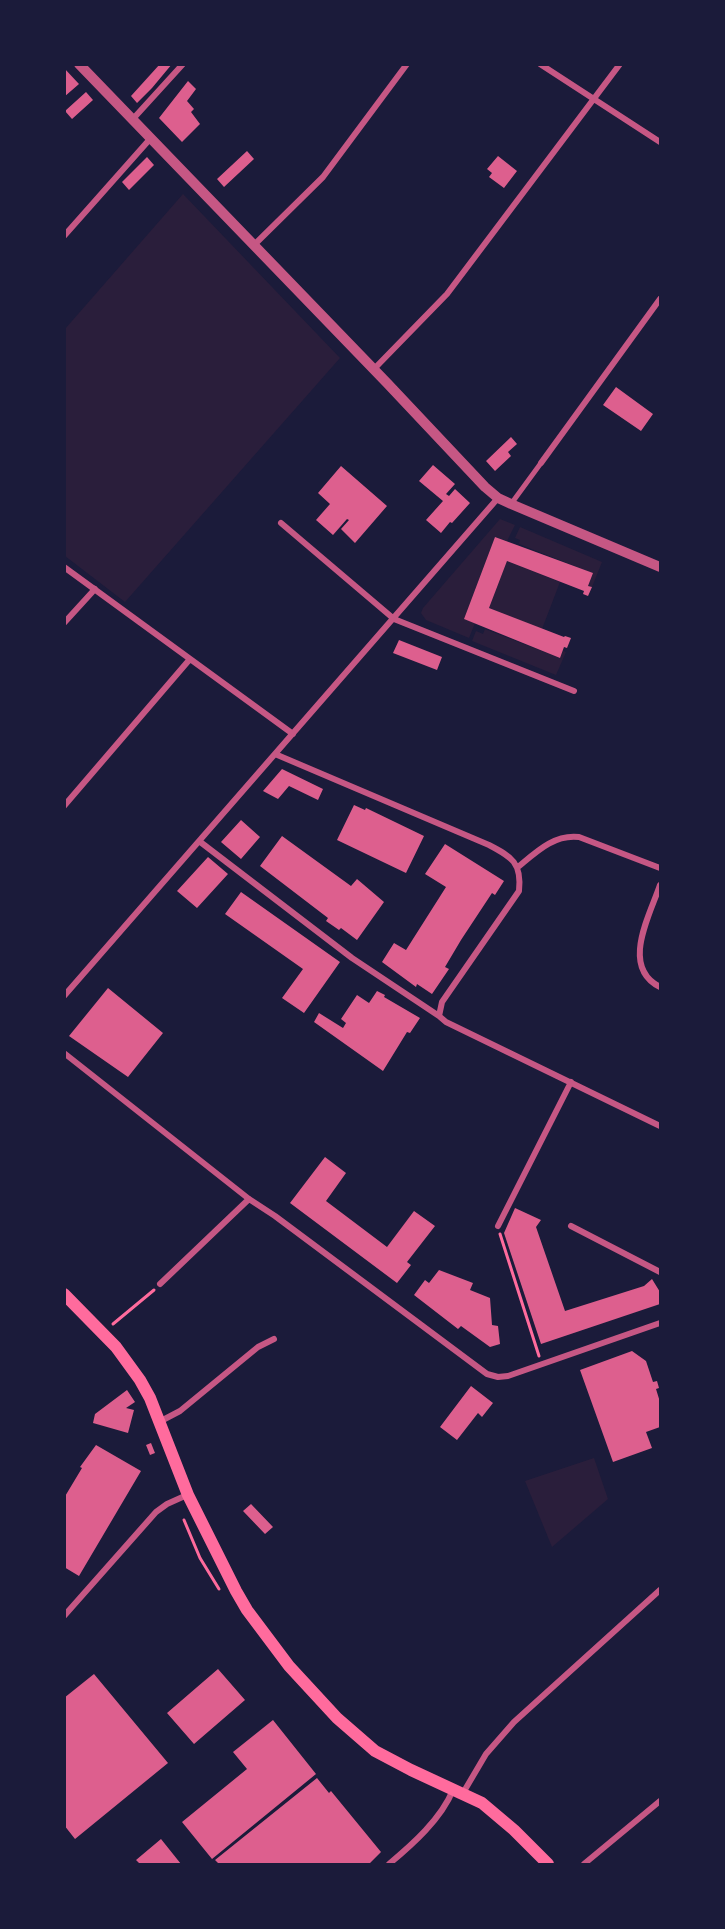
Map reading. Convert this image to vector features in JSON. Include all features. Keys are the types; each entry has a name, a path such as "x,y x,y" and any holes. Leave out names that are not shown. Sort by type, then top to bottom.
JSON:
{"main road":[{"path":"64,1294 116,1347 140,1380 150,1398 188,1495 236,1591 264,1634 289,1666 337,1718 375,1751 482,1803 514,1830 548,1864"}],"street":[{"path":"79,64 477,479 498,498 660,567"},
{"path":"132,120 183,64"},
{"path":"253,246 323,177 407,64"},
{"path":"540,64 660,142"},
{"path":"374,369 447,294 620,64"},
{"path":"64,236 150,139"},
{"path":"511,504 660,299"},
{"path":"64,996 498,498"},
{"path":"281,523 394,619 574,691"},
{"path":"64,567 293,734"},
{"path":"64,623 95,589"},
{"path":"64,806 190,658"},
{"path":"275,754 489,845 508,855 518,867 519,891 442,1002 439,1016"},
{"path":"518,867 558,838 568,836 579,837 660,868"},
{"path":"199,841 352,958 446,1022 660,1126"},
{"path":"660,885 641,942 639,956 646,976 660,987"},
{"path":"64,1053 249,1199 487,1374 498,1377 508,1376 660,1323"},
{"path":"498,1226 571,1082"},
{"path":"160,1284 249,1199"},
{"path":"571,1226 660,1272"},
{"path":"159,1422 180,1411 258,1347 274,1340"},
{"path":"64,1617 156,1512 167,1504 188,1495"},
{"path":"389,1864 408,1849 514,1722 660,1590"},
{"path":"584,1864 660,1801"}],"path":[{"path":"498,1226 542,1365"},
{"path":"102,1334 160,1284"},
{"path":"182,1514 200,1558 224,1598"}],"shaded area":[{"path":"183,194 340,358 125,602 65,556 65,329"},
{"path":"500,519 515,525 507,541 495,537 464,619 475,623 469,638 426,620 421,613 423,608"},
{"path":"520,527 602,562 592,587 588,586 592,573 519,544 520,540 515,538"},
{"path":"507,561 560,582 542,629 489,608"},
{"path":"485,629 560,658 563,651 566,652 556,675 472,641 476,631 483,634"},
{"path":"594,1458 608,1499 552,1547 525,1481"}],"building":[{"path":"160,64 172,64 137,103 131,96"},
{"path":"64,68 79,84 64,97"},
{"path":"188,81 196,89 187,101 194,109 191,112 200,124 182,142 159,118"},
{"path":"86,92 93,100 72,119 65,111"},
{"path":"247,151 254,159 224,187 217,179"},
{"path":"498,156 517,171 504,188 489,177 492,173 487,169"},
{"path":"147,157 154,165 129,190 122,182"},
{"path":"616,387 653,414 641,431 603,405"},
{"path":"511,437 517,444 508,452 511,456 495,471 486,461"},
{"path":"433,465 455,484 446,494 449,496 455,489 470,503 441,533 426,520 443,501 419,481"},
{"path":"341,466 387,506 355,543 341,529 349,520 347,519 333,535 316,520 330,504 318,493"},
{"path":"495,537 593,573 588,586 592,587 588,596 583,594 584,591 507,561 489,608 571,638 560,658 464,619"},
{"path":"399,640 442,657 437,670 393,653"},
{"path":"282,769 323,789 318,800 289,786 278,799 263,791"},
{"path":"354,805 365,810 366,808 424,836 406,873 337,840"},
{"path":"241,820 260,837 241,859 221,842"},
{"path":"282,836 351,886 357,879 384,902 357,940 341,928 339,930 326,921 328,918 260,866"},
{"path":"445,844 504,881 495,895 492,893 461,940 445,967 449,969 432,994 417,984 416,987 382,962 394,943 406,950 446,887 425,874"},
{"path":"208,857 228,874 197,908 177,891"},
{"path":"241,892 340,962 304,1013 282,998 303,969 225,914"},
{"path":"108,988 163,1033 128,1077 69,1036"},
{"path":"377,991 420,1018 410,1033 407,1032 383,1071 314,1022 319,1013 343,1028 346,1023 341,1019 357,995 369,1003"},
{"path":"325,1157 346,1173 326,1201 387,1247 414,1211 435,1226 407,1262 411,1265 397,1283 290,1203"},
{"path":"515,1208 541,1220 536,1227 565,1311 644,1286 652,1279 660,1292 660,1304 541,1344 504,1233"},
{"path":"439,1270 473,1283 470,1290 490,1298 492,1325 498,1326 500,1344 490,1347 461,1326 458,1329 414,1295 425,1280 429,1283"},
{"path":"632,1351 646,1361 653,1382 657,1381 660,1427 646,1432 652,1448 613,1462 580,1370"},
{"path":"471,1386 493,1403 482,1417 478,1413 457,1440 440,1427"},
{"path":"127,1390 135,1402 126,1408 134,1410 128,1433 93,1423 95,1414"},
{"path":"151,1443 155,1453 150,1455 146,1445"},
{"path":"96,1445 141,1471 79,1576 64,1567 64,1498 82,1468 80,1467"},
{"path":"251,1504 273,1527 265,1534 243,1511"},
{"path":"218,1669 245,1700 194,1744 167,1713"},
{"path":"94,1674 168,1763 75,1839 64,1825 64,1698"},
{"path":"273,1720 316,1774 212,1859 182,1822 247,1769 233,1752"},
{"path":"317,1778 329,1793 331,1791 381,1852 369,1864 219,1864 215,1860"},
{"path":"161,1839 181,1864 140,1864 136,1860"}]}
